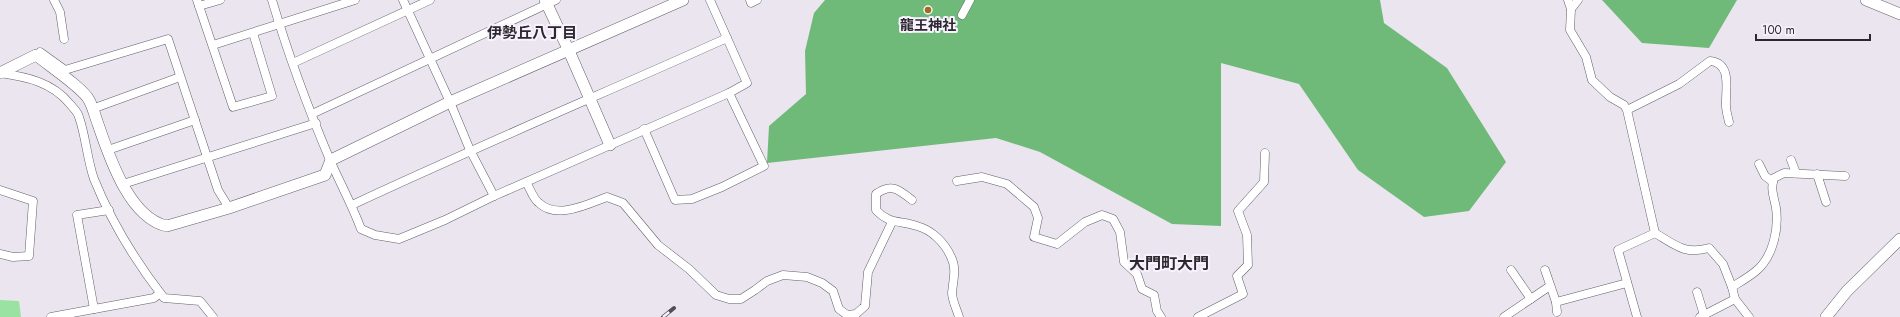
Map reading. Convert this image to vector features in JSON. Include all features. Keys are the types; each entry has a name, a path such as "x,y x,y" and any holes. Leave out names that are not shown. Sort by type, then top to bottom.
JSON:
{"street":[{"path":"54,0 60,12 64,39"},
{"path":"220,0 198,3 233,107 272,96 253,33"},
{"path":"272,0 312,114 361,229 375,235 399,239 445,220 494,196 644,129 729,93 747,83 710,0"},
{"path":"213,45 355,0"},
{"path":"403,0 431,59 470,150 494,196"},
{"path":"293,63 430,0"},
{"path":"0,73 36,55 66,78 89,100 112,162 123,184 140,210 157,224 167,226 228,208 325,175 331,160 450,102 683,0"},
{"path":"750,0 751,2 757,0"},
{"path":"962,15 970,0"},
{"path":"1568,0 1571,10 1570,30 1586,57 1592,80 1610,97 1624,105 1627,110 1655,232 1675,246 1688,251 1698,251 1709,248 1723,264 1735,299 1748,317"},
{"path":"1571,10 1578,0"},
{"path":"1866,0 1900,14"},
{"path":"312,114 431,59 550,1 569,51 610,145"},
{"path":"352,205 470,150 590,100 727,38"},
{"path":"40,52 65,70 168,39 218,190 228,208"},
{"path":"1627,110 1679,84 1710,61 1716,62 1723,66 1726,76 1726,106 1729,122"},
{"path":"0,73 28,77 46,84 65,98 79,115 94,178 109,210 123,238 160,293 164,298 200,301 213,317"},
{"path":"92,109 180,77"},
{"path":"644,129 674,200 692,199 722,187 764,166 729,93"},
{"path":"108,150 195,120"},
{"path":"123,184 316,123"},
{"path":"1198,317 1243,294 1237,276 1248,265 1248,235 1238,211 1264,182 1264,153"},
{"path":"1791,160 1796,173"},
{"path":"1759,164 1765,176 1773,182"},
{"path":"1732,287 1757,270 1769,253 1774,238 1776,224 1776,214 1771,185 1774,178 1784,173 1845,176"},
{"path":"1817,174 1826,202"},
{"path":"957,181 982,177 1007,184 1034,207 1038,218 1034,237 1057,244 1085,222 1102,214 1113,219 1120,232 1124,262 1137,274 1142,288 1154,295 1157,311 1161,317"},
{"path":"526,182 539,204 556,211 573,210 607,197 623,203 658,245 689,269 716,295 729,299 741,299 767,281 783,275 807,277 822,283 833,291 838,309 847,315 856,314 865,306 868,272 892,222"},
{"path":"912,200 893,188 885,188 876,194 876,210 892,222 918,226 936,236 951,257 955,280 952,294 959,317"},
{"path":"0,190 33,201 29,256 13,257 0,254"},
{"path":"94,309 77,214 109,210"},
{"path":"1637,317 1618,250 1655,232"},
{"path":"1828,316 1847,291 1900,239"},
{"path":"1511,270 1530,299"},
{"path":"1545,270 1556,302 1557,312"},
{"path":"1556,302 1627,283"},
{"path":"1504,317 1550,286"},
{"path":"1697,292 1702,316 1735,299"},
{"path":"51,317 154,298 160,293"}],"green space":[{"path":"825,0 1380,0 1384,23 1447,68 1506,162 1469,211 1424,217 1358,170 1299,84 1221,63 1221,226 1172,224 1040,152 996,138 767,163 769,126 806,94 805,51 814,13"},
{"path":"1602,0 1737,0 1709,48 1642,43"},
{"path":"0,300 19,301 21,317 0,317"}],"railway":[{"path":"663,317 674,308"}],"place":[{"name":"龍王神社","path":"928,10"}],"district":[{"name":"伊勢丘八丁目","path":"532,33"},
{"name":"大門町大門","path":"1169,263"}]}
